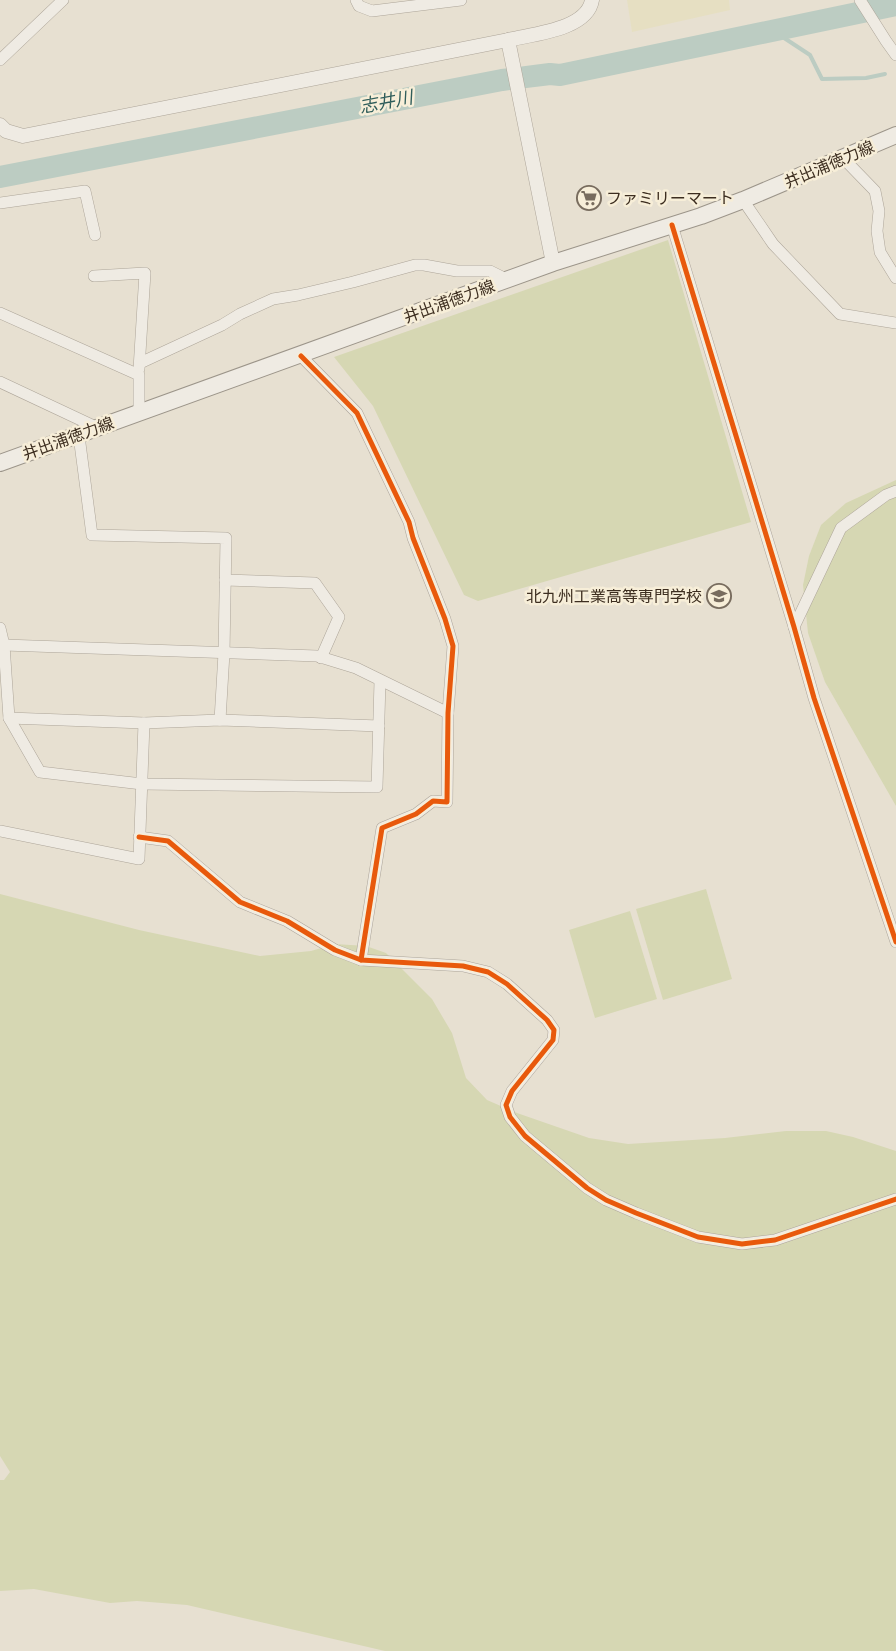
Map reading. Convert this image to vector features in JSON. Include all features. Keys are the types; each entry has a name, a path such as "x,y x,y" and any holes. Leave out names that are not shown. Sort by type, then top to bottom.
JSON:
{"main road":[{"name":"井出浦徳力線","path":"0,463 301,356 553,263 701,216 896,135"}],"street":[{"path":"0,60 63,0"},
{"path":"356,0 359,6 372,11 461,0"},
{"path":"0,125 6,131 23,136 508,40 570,25 588,13 592,0"},
{"path":"860,0 896,55"},
{"path":"508,40 553,263"},
{"path":"843,158 875,191 879,211 877,231 880,252 896,278"},
{"path":"0,204 86,191 94,235"},
{"path":"743,200 773,244 840,314 896,323"},
{"path":"672,225 814,698 896,942"},
{"path":"140,363 273,299 335,287 415,265 457,271 490,271 508,280"},
{"path":"94,276 145,273 139,375 139,412"},
{"path":"0,313 139,375"},
{"path":"301,356 357,413 409,522 413,538 445,619 453,646 448,713 447,802 433,800 416,814 382,828 361,960"},
{"path":"0,382 98,428"},
{"path":"79,436 92,535 226,538 224,653 220,720"},
{"path":"794,627 841,528 886,495 896,491"},
{"path":"225,580 315,583 339,617 321,658"},
{"path":"0,628 4,645 9,718 40,772 142,784 377,786 380,681"},
{"path":"4,645 321,658 356,668 448,713"},
{"path":"9,718 144,723 220,720 379,726"},
{"path":"0,831 139,859 144,723"},
{"path":"139,837 168,841 240,902 287,921 335,950 361,960 463,966 488,972 507,984 547,1020 554,1030 553,1040 512,1091 506,1105 510,1117 525,1136 587,1188 606,1200 698,1237 742,1244 775,1240 896,1199"}],"shaded area":[{"path":"627,0 729,0 730,10 632,32"}],"green space":[{"path":"668,240 751,522 478,601 464,595 373,406 334,357"},
{"path":"896,480 896,806 825,682 808,633 803,585 809,556 821,525 846,503"},
{"path":"706,889 732,979 663,1000 636,909"},
{"path":"0,894 139,930 260,956 311,951 335,944 366,946 386,953 432,999 452,1033 466,1078 487,1100 517,1113 589,1138 628,1144 725,1138 786,1131 826,1131 853,1137 896,1151 896,1651 385,1651 187,1605 137,1601 110,1603 34,1589 0,1591 0,1480 4,1480 10,1472 0,1456"},
{"path":"630,911 657,999 595,1018 569,930"}],"waterway":[{"name":"志井川","path":"0,177 502,80 550,74 560,75 896,5"},
{"name":"志井川","path":"772,30 810,55 822,79 866,78 885,74"}],"cycle path":[{"path":"672,225 814,698 896,942"},
{"path":"301,356 357,413 409,522 413,538 445,619 453,646 448,713 447,802 433,801 416,814 382,828 361,960"},
{"path":"139,837 168,841 240,902 287,921 335,950 361,960 463,966 488,972 507,984 547,1020 554,1030 553,1040 512,1091 506,1105 510,1117 525,1136 587,1188 606,1200 698,1237 742,1244 775,1240 896,1199"}],"place":[{"name":"ファミリーマート","path":"589,198"},
{"name":"北九州工業高等専門学校","path":"719,596"}]}
